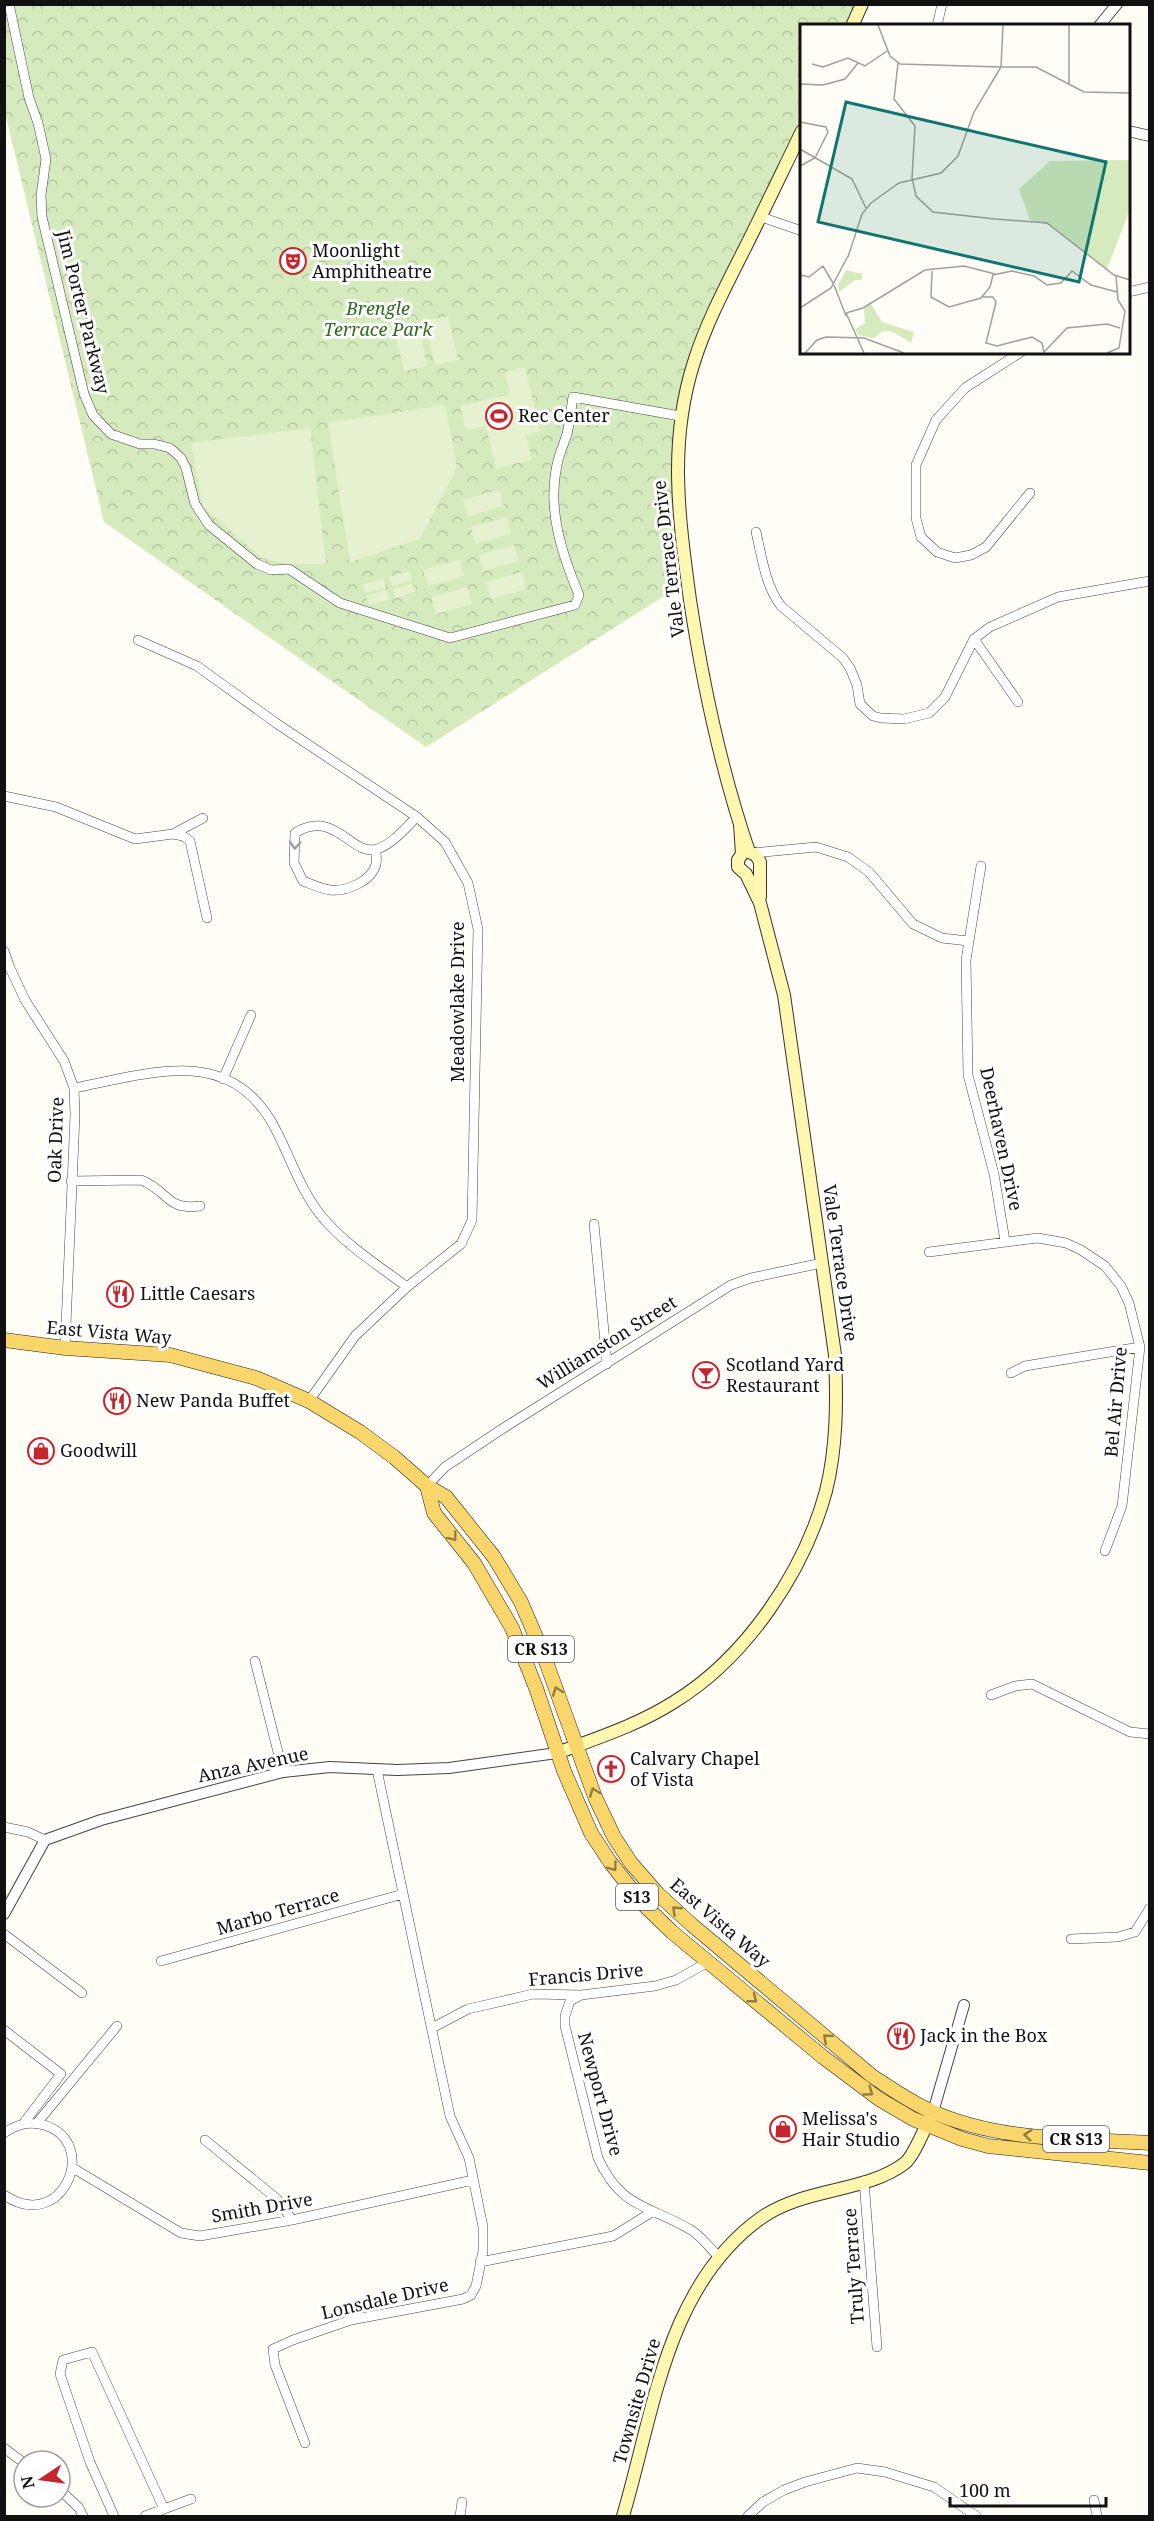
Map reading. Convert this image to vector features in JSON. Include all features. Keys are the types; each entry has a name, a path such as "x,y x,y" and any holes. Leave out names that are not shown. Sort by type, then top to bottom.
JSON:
{"main road":[{"path":"853,24 861,4"},
{"name":"Vale Terrace Drive","path":"748,853 703,682 677,501 676,460 680,416 694,362 712,315 800,133"},
{"path":"748,853 759,858 759,867 753,873 746,874 740,870 738,864 748,853"},
{"name":"Vale Terrace Drive","path":"759,867 760,903"},
{"name":"Vale Terrace Drive","path":"557,1753 626,1728 675,1702 711,1674 747,1638 782,1591 798,1564 826,1490 835,1432 837,1401 835,1355 784,995 760,903 746,874"},
{"name":"East Vista Way","path":"4,1340 65,1348 170,1355 256,1378 309,1401 360,1432 394,1457 427,1486 446,1497 474,1530 520,1602 544,1656 602,1812 631,1863 658,1894 872,2076 962,2139 988,2146 1149,2163"},
{"name":"CR S13","path":"427,1486 434,1513 474,1563 512,1628 536,1688 557,1753"},
{"name":"East Vista Way","path":"557,1753 583,1817 600,1848 626,1884 672,1932 843,2073 879,2099 930,2118 1010,2133 1149,2143"},
{"path":"672,1932 696,1942 741,1978 748,1978 751,1974"},
{"name":"Townsite Drive","path":"623,2517 655,2393 676,2331 718,2256 761,2218 781,2206 803,2197 886,2174 907,2162 930,2118"},
{"path":"1135,2162 1139,2157 1149,2155"}],"street":[{"name":"Jim Porter Parkway","path":"9,4 29,98 38,123 46,159 41,195 42,217 84,394 93,415 111,434 140,444 154,444 170,448 181,458 186,468 195,504 209,525 257,564 271,570 289,569 340,603 450,638 575,605 579,595 557,533 554,498 557,464 568,432 573,397 680,416"},
{"path":"937,24 942,4"},
{"path":"1101,24 1117,4"},
{"path":"1130,131 1149,136"},
{"path":"761,217 800,231"},
{"path":"1130,292 1149,288"},
{"path":"1018,354 965,388 936,420 916,465 916,518 921,537 938,552 955,558 971,555 986,547 1030,493"},
{"path":"756,532 767,582 774,598 843,658 853,676 860,704 873,716 904,719 928,713 945,697 974,639 990,627 1058,597 1149,581"},
{"path":"974,639 1018,702"},
{"name":"Meadowlake Drive","path":"138,640 197,666 276,723 417,817 445,842 468,883 478,929 472,1220 461,1244 407,1287 355,1336 309,1401"},
{"path":"4,796 56,807 135,839 173,834 183,836 190,841 207,918"},
{"path":"376,849 376,864 371,874 345,889 330,890 303,881 294,863 295,833 303,828 328,826 366,850 376,849 390,843 417,817"},
{"path":"173,834 203,818"},
{"path":"748,853 816,847 848,856 869,872 913,924 942,938 968,941"},
{"path":"759,867 787,851"},
{"name":"Deerhaven Drive","path":"981,866 966,960 968,1075 994,1174 1005,1241"},
{"name":"Oak Drive","path":"4,951 7,966 25,1000 64,1061 74,1088 75,1115 65,1348"},
{"path":"224,1079 251,1015"},
{"path":"74,1088 172,1069 198,1070 239,1087 258,1103 277,1131 303,1188 323,1218 350,1244 407,1287"},
{"path":"71,1181 141,1180 149,1183 175,1205 184,1208 200,1206"},
{"path":"594,1224 607,1364"},
{"name":"Bel Air Drive","path":"929,1252 1038,1238 1066,1243 1081,1250 1105,1266 1121,1286 1130,1303 1140,1347 1122,1506 1105,1551"},
{"name":"Williamston Street","path":"427,1486 453,1461 731,1285 751,1278 822,1263"},
{"path":"1011,1374 1024,1366 1140,1347"},
{"path":"255,1661 283,1772"},
{"path":"991,1695 1015,1686 1032,1684 1130,1732 1149,1734"},
{"name":"Anza Avenue","path":"45,1840 101,1820 283,1772 330,1767 377,1770 449,1768 557,1753"},
{"path":"377,1770 450,2116 469,2158 483,2227 480,2262 613,2236 652,2212"},
{"path":"4,1827 28,1832 45,1840 4,1914"},
{"name":"Marbo Terrace","path":"161,1961 404,1894"},
{"path":"1071,1939 1118,1937 1135,1932 1149,1908"},
{"path":"4,1934 82,1993"},
{"name":"Francis Drive","path":"432,2028 468,2009 533,1994 581,1995 655,1986 676,1980 708,1962"},
{"name":"Newport Drive","path":"581,1995 570,2001 565,2016 565,2026 598,2158 612,2186 644,2209 693,2231 718,2256"},
{"name":"Townsite Drive","path":"930,2118 964,2005"},
{"path":"37,2123 117,2026"},
{"path":"4,2030 61,2074 23,2124"},
{"path":"4,2133 23,2124 37,2123 49,2127 59,2134 72,2155 73,2168 62,2192 52,2200 40,2205 27,2205 4,2195"},
{"path":"205,2140 277,2199 292,2220"},
{"name":"Smith Drive","path":"73,2168 181,2234 200,2236 292,2220 473,2180"},
{"name":"Truly Terrace","path":"864,2181 877,2347"},
{"name":"Lonsdale Drive","path":"305,2443 275,2365 273,2349 292,2340 351,2320 463,2299 471,2295 476,2286 480,2262"},
{"path":"114,2517 90,2462 60,2374 63,2360 92,2352 164,2509"},
{"path":"748,2517 763,2502 805,2481 857,2468 885,2472 934,2487 976,2517"},
{"path":"145,2517 191,2499"},
{"path":"1094,2500 1096,2517"},
{"path":"72,2501 79,2508 83,2517"},
{"path":"460,2517 462,2502"}],"green space":[{"name":"Brengle Terrace Park","path":"4,5 861,5 852,24 800,24 800,131 706,328 681,416 688,581 426,747 104,522 5,113"},
{"path":"448,316 458,360 435,365 425,321"},
{"path":"418,323 427,366 404,371 394,328"},
{"name":"Rec Center","path":"525,367 540,431 526,435 532,460 496,468 486,426 466,430 460,406 510,394 505,372"},
{"path":"445,405 457,467 420,539 350,562 328,423"},
{"path":"310,428 326,564 288,564 262,558 203,507 191,443"},
{"path":"499,490 504,506 468,516 463,500"},
{"path":"507,517 511,534 475,544 471,527"},
{"path":"514,545 519,561 483,571 479,555"},
{"path":"459,560 464,576 428,586 423,570"},
{"path":"409,571 412,580 392,586 389,577"},
{"path":"522,572 526,589 491,599 486,582"},
{"path":"383,579 386,588 365,593 363,584"},
{"path":"413,583 415,592 395,598 393,589"},
{"path":"467,587 472,604 436,614 431,597"},
{"path":"386,590 389,600 369,605 366,596"}],"place":[{"name":"Moonlight Amphitheatre","path":"293,261"},
{"name":"Rec Center","path":"499,416"},
{"name":"Little Caesars","path":"120,1294"},
{"name":"Scotland Yard Restaurant","path":"706,1375"},
{"name":"New Panda Buffet","path":"117,1401"},
{"name":"Goodwill","path":"41,1451"},
{"name":"Calvary Chapel of Vista","path":"611,1769"},
{"name":"Jack in the Box","path":"901,2036"},
{"name":"Melissa's Hair Studio","path":"783,2129"}]}
